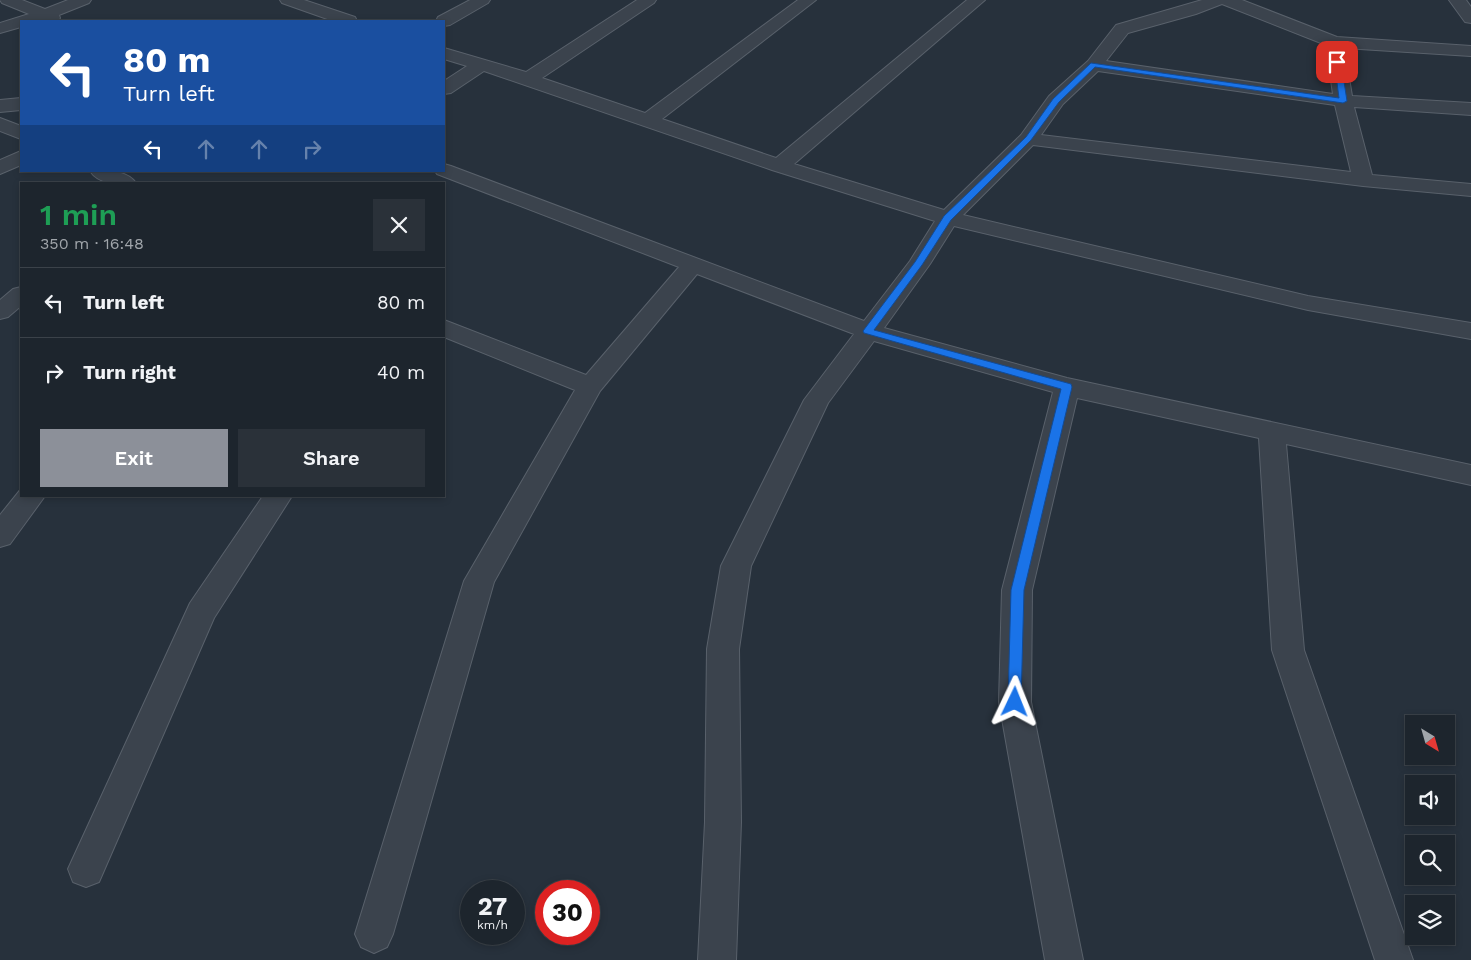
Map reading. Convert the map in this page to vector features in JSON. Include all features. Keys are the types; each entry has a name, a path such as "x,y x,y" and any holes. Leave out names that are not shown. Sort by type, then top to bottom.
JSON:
{"street":[{"path":"8,0 53,18"},
{"path":"38,20 53,18 83,0"},
{"path":"445,20 482,0"},
{"path":"528,79 648,0"},
{"path":"647,121 808,0"},
{"path":"779,166 977,0"},
{"path":"1157,0 1190,10"},
{"path":"717,960 723,822 723,649 736,566 817,400 919,264 948,218 1028,139 1056,100 1094,65 1122,29 1190,10 1217,0"},
{"path":"1227,0 1334,42 1471,50"},
{"path":"1457,0 1471,18"},
{"path":"302,2 347,20"},
{"path":"0,28 20,23"},
{"path":"1334,42 1343,101 1363,180"},
{"path":"445,53 528,79 779,166 948,218 1308,303 1471,331"},
{"path":"445,88 481,65"},
{"path":"1094,65 1343,101 1471,109"},
{"path":"0,106 20,104"},
{"path":"0,124 20,133"},
{"path":"1028,139 1363,180 1471,190"},
{"path":"0,168 20,158"},
{"path":"445,170 868,331 1067,387 1471,475"},
{"path":"102,172 123,182"},
{"path":"374,934 479,581 590,386 693,265"},
{"path":"0,312 20,295"},
{"path":"445,328 590,386"},
{"path":"1064,960 1015,702 1018,590 1067,387"},
{"path":"1272,433 1288,650 1394,960"},
{"path":"0,536 30,497"},
{"path":"86,869 201,612 277,497"}],"route":[{"path":"1015,702 1018,590 1067,387 868,331 919,264 948,218 1028,139 1056,100 1094,65 1343,101 1337,62"}]}
